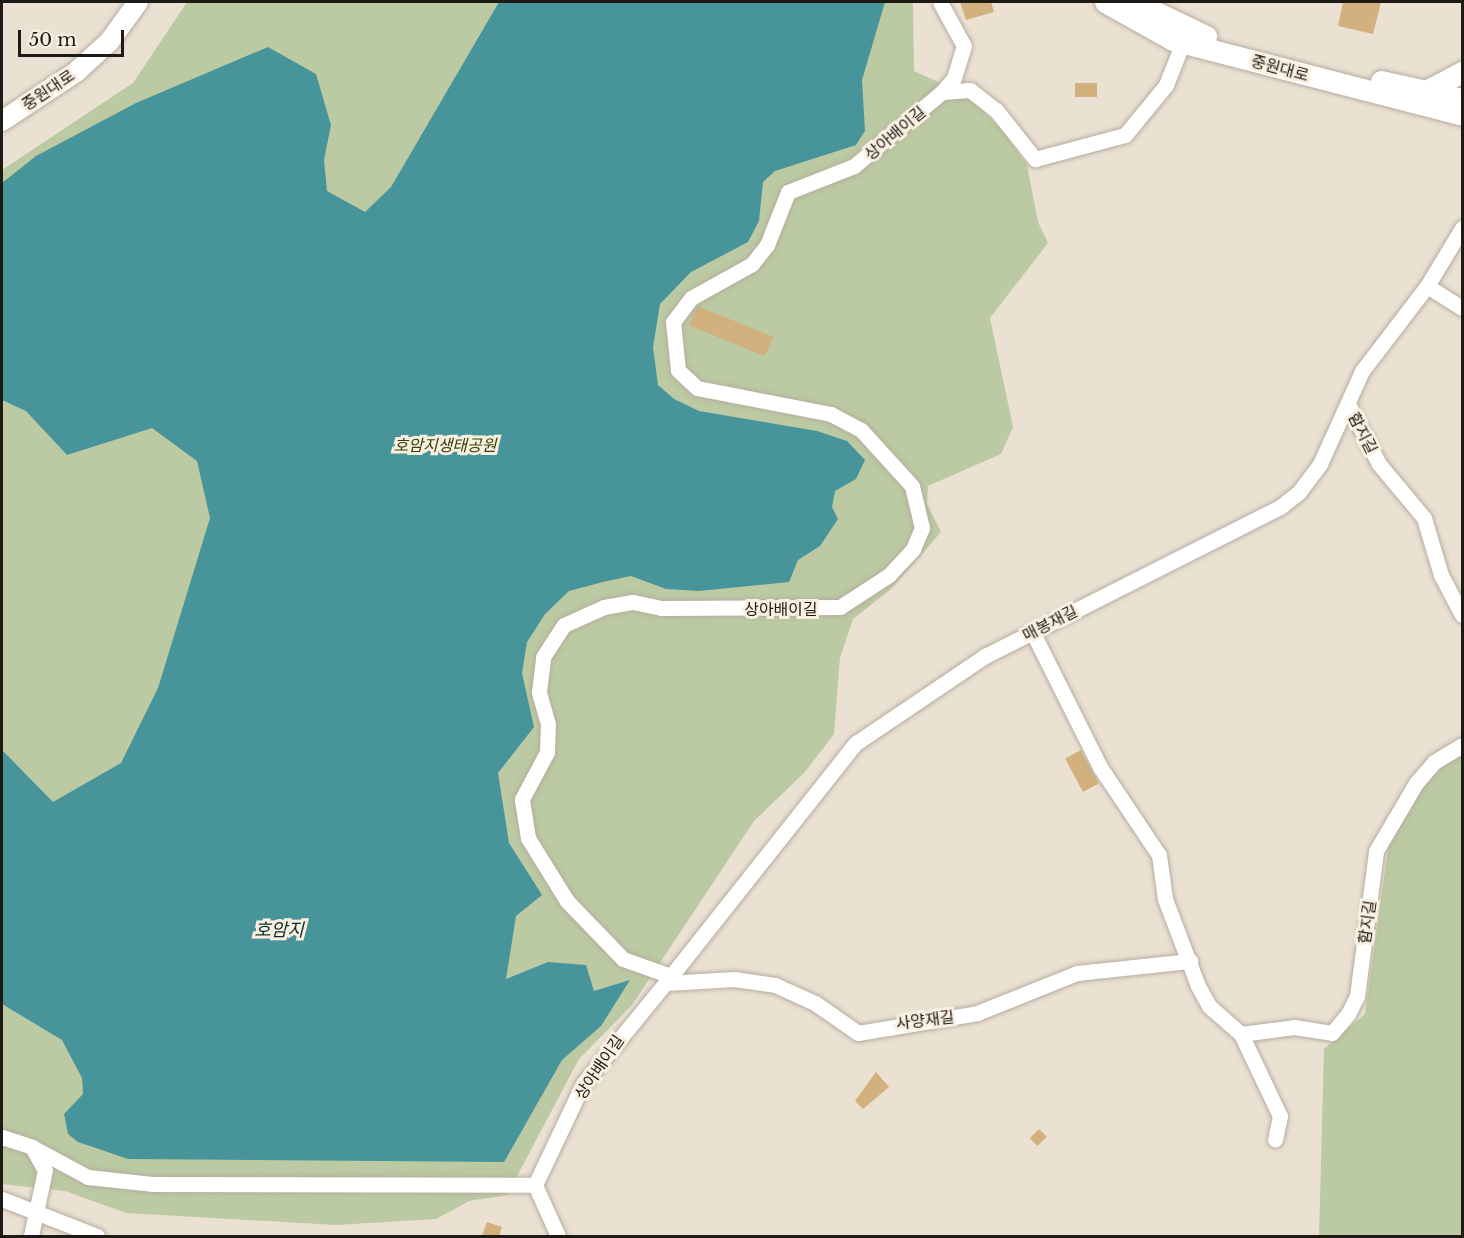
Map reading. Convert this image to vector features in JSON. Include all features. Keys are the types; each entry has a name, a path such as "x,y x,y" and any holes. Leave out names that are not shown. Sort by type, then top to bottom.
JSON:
{"main road":[{"name":"중원대로","path":"1105,2 1137,24 1183,42 1462,115"},
{"name":"중원대로","path":"1135,2 1183,28 1226,42 1462,99"},
{"path":"1426,91 1462,72"}],"street":[{"name":"중원대로","path":"2,121 84,65 138,2"},
{"name":"상아배이길","path":"535,1185 583,1084 668,980 623,959 567,901 528,838 522,799 547,752 548,724 539,692 543,657 564,625 604,607 633,602 661,608 840,607 889,575 913,549 922,528 912,486 861,430 831,414 697,388 678,370 673,322 691,298 752,264 767,245 788,192 854,166 942,92 954,78 964,46 940,2"},
{"path":"942,92 970,90 996,110 1035,159 1125,135 1166,85 1183,42"},
{"name":"매봉재길","path":"668,980 856,743 1032,632 1280,507 1320,464 1349,406 1362,372 1427,286 1462,228"},
{"path":"1427,286 1456,297 1462,308"},
{"name":"함지길","path":"1349,406 1379,464 1424,518 1441,575 1462,615"},
{"path":"1032,632 1100,767 1159,855 1165,899 1209,1006 1241,1034 1280,1116 1275,1139"},
{"name":"함지길","path":"1241,1034 1294,1027 1332,1033 1348,1014 1357,996 1376,851 1416,783 1434,762 1462,745"},
{"name":"사양재길","path":"668,980 734,979 774,985 815,1003 858,1033 977,1013 1077,973 1190,961"},
{"path":"2,1137 32,1147 88,1177 152,1184 535,1185 558,1236"},
{"path":"31,1236 45,1170 32,1147"},
{"path":"2,1199 97,1236"}],"green space":[{"name":"호암지","path":"187,2 913,2 914,71 967,95 1001,129 1027,165 1038,222 1048,243 990,318 1013,427 1001,454 928,486 927,504 941,532 891,589 853,619 840,658 834,734 805,772 754,821 632,1005 579,1059 507,1195 469,1201 436,1219 336,1225 126,1213 65,1191 2,1184 2,170 133,83"},
{"path":"1462,755 1462,1236 1319,1236 1324,1049 1365,1014 1390,835 1409,800 1433,773"}],"water":[{"name":"호암지","path":"499,2 885,2 862,80 865,131 856,145 775,171 763,182 759,221 748,242 691,272 660,304 653,347 658,385 674,399 699,411 817,431 847,441 865,460 856,479 835,491 832,507 838,519 820,546 798,560 789,582 699,591 666,589 631,576 603,582 569,591 545,614 527,642 522,673 534,727 498,773 509,843 542,895 516,916 506,979 548,962 586,965 594,991 630,980 601,1026 562,1060 504,1162 128,1159 78,1142 68,1134 64,1114 83,1094 82,1078 62,1040 2,1004 2,750 53,802 121,763 158,688 210,518 197,461 152,428 67,455 26,411 2,400 2,183 36,156 136,103 268,47 316,74 331,125 324,160 327,191 365,212 391,187"}],"building":[{"path":"960,2 991,2 994,12 966,20"},
{"path":"1343,2 1381,2 1373,34 1338,26"},
{"path":"1075,83 1097,83 1097,97 1075,97"},
{"path":"697,306 773,337 765,356 689,325"},
{"path":"1081,750 1099,784 1083,792 1065,758"},
{"path":"876,1072 889,1087 863,1109 855,1101"},
{"path":"1039,1129 1047,1137 1038,1146 1030,1138"},
{"path":"487,1222 502,1227 499,1236 482,1236"}],"park label":[{"name":"호암지생태공원","path":"445,445"}]}
